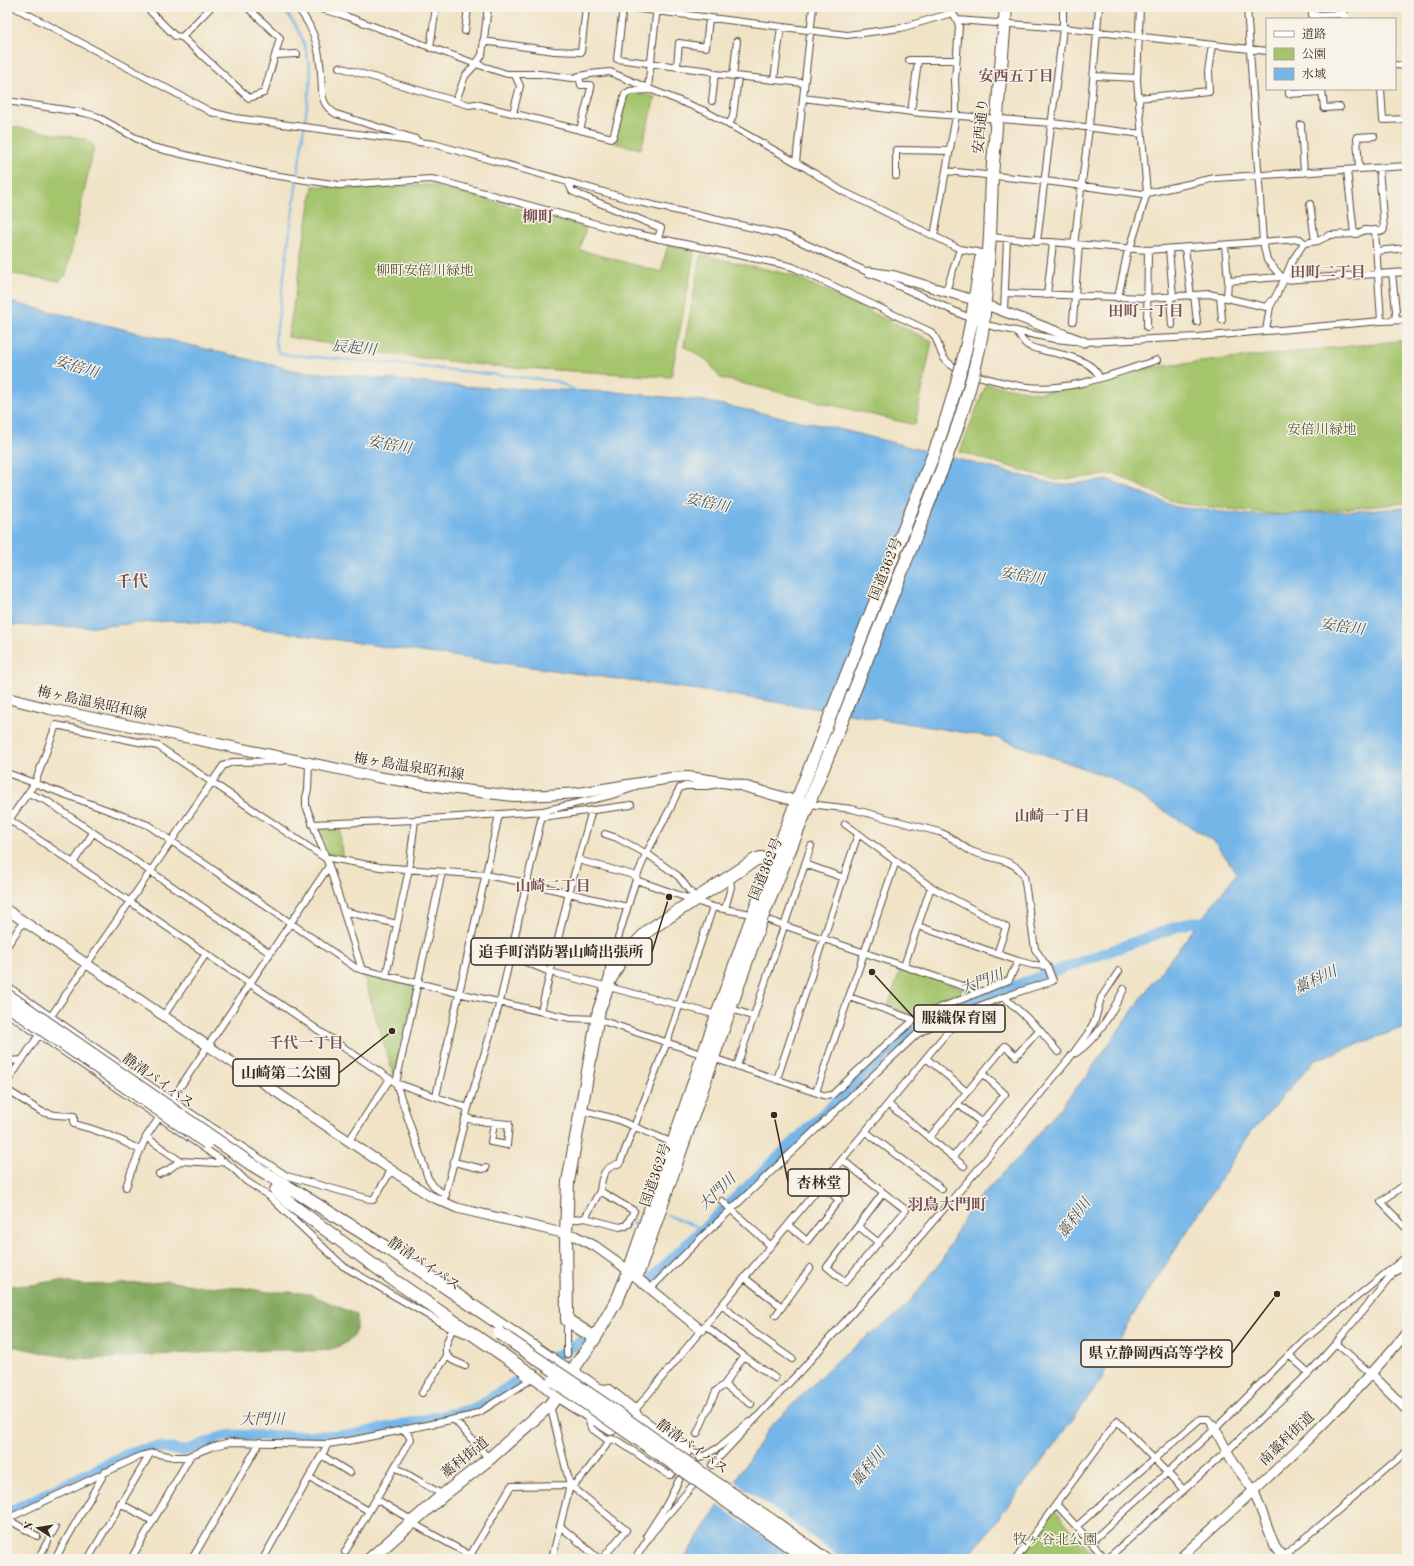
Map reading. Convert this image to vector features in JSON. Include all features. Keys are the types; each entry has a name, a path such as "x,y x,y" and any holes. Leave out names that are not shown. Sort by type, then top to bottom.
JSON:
{"highway":[{"name":"安西通り","path":"977,323 990,237 992,176 1006,7"},
{"name":"安西通り","path":"977,323 982,253 992,176"},
{"name":"国道362号","path":"573,1374 582,1368 619,1313 708,1056 717,1015 773,862 936,448 951,408 965,356 977,323"},
{"name":"国道362号","path":"573,1374 576,1365 595,1338 633,1274 673,1143 708,1056 730,1008 761,920 935,486 964,408 979,350 977,323"},
{"name":"国道362号","path":"567,1320 566,1221 568,1182 597,1019 615,968 630,948 649,930 730,878 754,860 761,858 773,862"},
{"name":"静清バイパス","path":"7,995 249,1167 496,1337 605,1415 770,1526 824,1559"},
{"name":"静清バイパス","path":"7,1005 177,1123 249,1167 276,1190 496,1337"},
{"path":"249,1167 392,1251 573,1374 595,1387 712,1472 770,1526"},
{"path":"276,1190 312,1221 388,1276 538,1379 554,1400 587,1415 610,1435 688,1482 770,1526"},
{"path":"567,1320 595,1338"},
{"name":"藁科街道","path":"370,1559 443,1495 490,1459 554,1400 573,1374"},
{"name":"静清バイパス","path":"770,1526 806,1559"}],"main road":[{"name":"梅ヶ島温泉昭和線","path":"7,698 58,711 308,763 377,777 448,788 513,796 579,793 671,778 688,777 736,784 810,801"}],"street":[{"path":"14,7 211,112 227,117 434,144"},
{"path":"146,7 175,36 182,37 249,98 264,93 280,38 247,7"},
{"path":"201,7 206,12"},
{"path":"182,37 211,7"},
{"path":"297,7 319,47 323,99 326,106 336,114 434,144 640,202 788,236 977,323 1054,339 1084,342 1198,337 1266,330 1407,320"},
{"path":"313,7 340,14 430,48 507,74 540,74 567,78 610,72 705,111 796,162 842,191 960,248 982,253"},
{"path":"430,48 436,7"},
{"path":"465,31 468,7"},
{"path":"456,101 464,76 476,64 482,55 488,7"},
{"path":"484,41 554,51 581,52 586,7"},
{"path":"804,83 735,77 715,74 710,71 617,59 623,7 657,9 709,18 847,35 901,28 952,13"},
{"path":"796,162 813,7"},
{"path":"934,236 956,116 955,81 959,35 958,20 948,7"},
{"path":"1037,242 1052,123 1064,7"},
{"path":"1073,321 1076,296 1076,245 1089,128 1099,7"},
{"path":"1118,298 1129,249 1147,194 1137,78 1140,7"},
{"path":"1247,7 1263,242 1266,260 1283,278"},
{"path":"1311,7 1312,15 1344,14 1344,18"},
{"path":"650,89 651,63 657,9"},
{"path":"677,66 679,43 706,47 709,18"},
{"path":"958,20 1005,22 1266,51"},
{"path":"774,80 781,27"},
{"path":"729,125 733,116 737,41"},
{"path":"1138,98 1210,91 1208,72 1212,45"},
{"path":"276,55 297,54"},
{"path":"909,60 956,60"},
{"path":"912,112 918,61"},
{"path":"1396,65 1407,66"},
{"path":"339,67 469,105 475,104 612,138 625,94 630,91 650,89"},
{"path":"712,101 715,74"},
{"path":"513,113 520,86 515,75"},
{"path":"579,76 581,85 590,85 591,88 580,130"},
{"path":"1094,76 1137,78"},
{"path":"1289,90 1289,94 1322,91 1324,108 1340,107"},
{"path":"1381,90 1383,120 1407,119"},
{"path":"803,98 912,112 1052,123 1142,134"},
{"path":"7,101 96,116 152,147 250,171 340,185 436,180 618,230 793,267 930,332 936,338 944,357 965,373 1012,385 1030,388 1072,386 1157,360"},
{"path":"1301,125 1304,173"},
{"path":"1359,169 1357,137 1374,136"},
{"path":"896,176 896,150 950,151"},
{"path":"946,171 1044,181 1147,194 1215,178 1407,166"},
{"path":"1266,330 1270,307 1278,294 1283,278 1292,261 1304,243 1315,241 1330,235 1354,234 1364,230 1383,231 1379,168"},
{"path":"1347,170 1354,234"},
{"path":"568,182 572,191 580,195 661,228 658,239"},
{"path":"1310,204 1315,241"},
{"path":"1375,230 1381,321"},
{"path":"990,237 1148,250 1300,239 1304,243"},
{"path":"1004,311 1007,239"},
{"path":"1047,295 1053,243"},
{"path":"1225,245 1228,281 1227,298"},
{"path":"946,291 960,248"},
{"path":"1185,248 1197,322"},
{"path":"1376,250 1407,248"},
{"path":"1169,249 1172,325"},
{"path":"1147,327 1148,250"},
{"path":"869,272 895,276 967,298"},
{"path":"1228,281 1407,272"},
{"path":"1392,273 1396,311 1395,320"},
{"path":"1005,293 1118,298 1171,297 1209,294 1266,307 1278,294"},
{"path":"1220,296 1222,320"},
{"path":"992,307 1084,342"},
{"path":"1016,330 1025,344 1084,362 1095,370 1099,378"},
{"path":"468,1108 396,1083 8,820 35,783 56,725 158,746 212,780 325,858 380,867 486,875 527,883 627,907"},
{"path":"7,1082 223,766 227,763 296,760"},
{"path":"308,763 308,790 306,806 329,866 362,970"},
{"path":"7,773 148,825 356,968 570,1018 597,1019 826,1096 832,1096 872,1057 915,1020 927,1013 1008,980 1018,961"},
{"path":"542,814 612,795 647,782"},
{"path":"607,988 609,968 636,878 646,854 680,788 690,785 707,786 736,784"},
{"path":"28,793 47,801 270,953"},
{"path":"650,1289 916,1035 928,1027 964,1012 1053,980 1047,966 1035,949 1024,876 1018,867 969,850 948,835 939,832 859,811 810,801"},
{"path":"312,824 542,814 631,805"},
{"path":"541,1011 569,893 592,810"},
{"path":"444,1199 465,1118 500,1002 542,814"},
{"path":"436,1096 499,815"},
{"path":"386,976 409,869 415,820"},
{"path":"845,824 931,887 1006,927 997,954"},
{"path":"73,863 93,833"},
{"path":"605,834 617,838 646,854 678,876 695,900"},
{"path":"777,1079 858,834"},
{"path":"737,1066 811,846"},
{"path":"578,860 636,878 713,907 746,913"},
{"path":"816,1092 896,861"},
{"path":"805,864 844,878"},
{"path":"126,1187 146,1137 329,866"},
{"path":"442,872 396,1083 428,1178 444,1199 457,1208 575,1236 595,1246 633,1274 650,1289 775,1378"},
{"path":"725,909 731,887 730,878"},
{"path":"904,966 931,887"},
{"path":"585,1218 600,1191 605,1171 611,1166 620,1163 667,1042 713,907"},
{"path":"7,910 88,963 391,1171 430,1196 444,1199"},
{"path":"344,911 397,924"},
{"path":"7,946 24,921"},
{"path":"771,921 980,992"},
{"path":"918,926 1033,966 1047,966"},
{"path":"164,1015 206,954"},
{"path":"510,956 550,972 607,988 717,1015"},
{"path":"712,1465 763,1412 896,1264 974,1174 1073,1055 1095,1020 1101,998 1119,971"},
{"path":"7,986 171,1100 287,1176 372,1200 391,1171"},
{"path":"1073,1055 1084,1048 1108,1018 1124,989"},
{"path":"849,997 915,1020"},
{"path":"1004,997 1039,1030 1058,1052"},
{"path":"730,1008 754,1017"},
{"path":"636,1409 964,1012"},
{"path":"7,1013 224,1161 246,1181 269,1196 343,1266 452,1329 466,1334 530,1380 481,1411 470,1416 328,1444 239,1441 220,1444 180,1458 150,1454 134,1458 7,1519"},
{"path":"929,1138 1005,1046 1016,1056 1039,1030"},
{"path":"926,1058 967,1092"},
{"path":"7,1061 22,1060"},
{"path":"953,1157 1005,1094 982,1074"},
{"path":"348,1142 390,1079"},
{"path":"7,1090 42,1112 55,1115 74,1116 74,1124 95,1129 114,1136 140,1150"},
{"path":"832,1096 841,1106"},
{"path":"888,1104 964,1166"},
{"path":"958,1104 982,1123"},
{"path":"580,1110 616,1119 634,1128 673,1143"},
{"path":"465,1118 494,1123"},
{"path":"866,1132 942,1189"},
{"path":"146,1137 180,1161 217,1163 224,1161"},
{"path":"843,1160 906,1210 845,1282 827,1267 883,1192"},
{"path":"159,1174 168,1170 180,1161"},
{"path":"454,1162 483,1169 486,1168"},
{"path":"1407,1183 1381,1202 1407,1229"},
{"path":"788,1225 807,1241 839,1200 821,1185"},
{"path":"566,1221 585,1218 620,1227 627,1225 634,1211 600,1191"},
{"path":"722,1201 771,1246"},
{"path":"858,1226 879,1242"},
{"path":"1091,1542 1167,1473 1304,1340 1407,1256"},
{"path":"1056,1504 1106,1559 1227,1451 1309,1373 1336,1344 1393,1274 1407,1263"},
{"path":"776,1315 810,1268"},
{"path":"745,1278 782,1307"},
{"path":"722,1305 752,1331 792,1359"},
{"path":"567,1320 567,1354"},
{"path":"452,1329 445,1349 448,1356 465,1366"},
{"name":"南藁科街道","path":"1179,1559 1254,1491 1338,1409 1371,1374 1407,1332"},
{"path":"1336,1344 1371,1374 1407,1410"},
{"path":"1289,1355 1309,1373"},
{"path":"422,1393 448,1356"},
{"path":"697,1434 716,1391 724,1385 744,1356"},
{"path":"724,1385 751,1404"},
{"path":"595,1387 604,1386 610,1388 636,1409 637,1412 692,1449 701,1458 718,1448 763,1412"},
{"path":"552,1559 570,1485 554,1400"},
{"path":"454,1419 490,1459"},
{"path":"1077,1526 1200,1420 1208,1419 1227,1451 1254,1491 1272,1538 1283,1558 1407,1451"},
{"path":"1016,1559 1117,1421 1184,1490"},
{"path":"345,1552 411,1439 404,1429"},
{"path":"470,1557 511,1486 570,1485 576,1483 587,1472 599,1456 610,1435 612,1439 618,1441 669,1475 671,1475 692,1449"},
{"path":"192,1559 260,1442"},
{"path":"263,1559 323,1456 328,1444"},
{"path":"88,1559 150,1454"},
{"path":"131,1559 191,1454"},
{"path":"323,1456 350,1473"},
{"path":"395,1467 443,1495"},
{"path":"55,1559 106,1472"},
{"path":"310,1478 369,1511"},
{"path":"639,1552 679,1480"},
{"path":"635,1559 652,1533 694,1484"},
{"path":"560,1526 601,1559 626,1530 570,1485"},
{"path":"376,1499 470,1557 477,1559"},
{"path":"120,1503 152,1521"},
{"path":"7,1519 37,1536"},
{"path":"38,1559 55,1528"}],"green space":[{"path":"631,93 655,97 641,149 614,143 627,95"},
{"path":"7,126 86,139 94,146 66,275 60,281 7,273"},
{"name":"柳町安倍川緑地","path":"433,185 586,227 580,250 661,272 668,245 695,250 671,377 490,366 390,354 288,337 313,186 347,188"},
{"path":"701,255 792,275 932,341 915,425 720,378 708,361 684,346"},
{"name":"安倍川緑地","path":"1407,340 1407,503 1282,515 1176,503 1116,474 1056,480 960,452 986,384 1038,393 1098,381 1136,369"},
{"path":"340,825 342,857 328,854 316,829 318,826"},
{"path":"901,968 967,990 966,993 914,1015 888,1006"},
{"path":"363,974 415,986 394,1077"},
{"path":"61,1281 84,1285 151,1283 167,1281 198,1286 244,1288 268,1292 310,1294 357,1315 357,1322 352,1338 348,1341 331,1349 317,1351 278,1350 212,1352 94,1359 49,1354 7,1345 7,1286 32,1285"},
{"name":"牧ヶ谷北公園","path":"1054,1510 1098,1559 1019,1559"}],"water":[{"path":"7,301 297,371 473,387 615,392 703,401 835,428 1059,485 1109,480 1176,507 1250,515 1282,515 1407,508 1407,1026 1315,1060 1251,1132 1127,1325 1102,1378 1056,1443 967,1559 685,1559 770,1427 837,1360 905,1308 941,1262 969,1208 1022,1154 1087,1075 1152,983 1237,873 1215,842 1111,778 998,738 726,694 222,623 169,621 87,627 7,625"}],"pier":[{"path":"732,1479 841,1559 797,1559 716,1504"}],"waterway":[{"name":"辰起川","path":"281,7 294,23 302,38 311,76 275,342 279,353 555,381 577,391"},
{"name":"大門川","path":"653,1277 913,1028 930,1019 990,995 1176,927 1193,922 1213,922"},
{"path":"667,1215 703,1229"},
{"path":"632,1224 638,1221"},
{"name":"大門川","path":"554,1357 583,1340"},
{"name":"大門川","path":"7,1513 126,1455 141,1450 158,1447 183,1451 230,1435 354,1435 470,1410 479,1406 523,1377"}],"place":[{"name":"追手町消防署山崎出張所","path":"669,897"},
{"name":"服織保育園","path":"872,972"},
{"name":"山崎第二公園","path":"392,1031"},
{"name":"杏林堂","path":"774,1115"},
{"name":"県立静岡西高等学校","path":"1277,1294"}],"district":[{"name":"安西五丁目","path":"1016,77"},
{"name":"柳町","path":"538,218"},
{"name":"田町二丁目","path":"1328,273"},
{"name":"田町一丁目","path":"1146,312"},
{"name":"千代","path":"132,583"},
{"name":"山崎一丁目","path":"1052,817"},
{"name":"山崎二丁目","path":"553,887"},
{"name":"千代一丁目","path":"306,1044"},
{"name":"羽鳥大門町","path":"947,1206"}],"water label":[{"name":"安倍川","path":"76,368"},
{"name":"安倍川","path":"389,446"},
{"name":"安倍川","path":"707,504"},
{"name":"安倍川","path":"1022,577"},
{"name":"安倍川","path":"1342,628"},
{"name":"藁科川","path":"1316,981"},
{"name":"藁科川","path":"1075,1219"},
{"name":"藁科川","path":"869,1468"}]}
